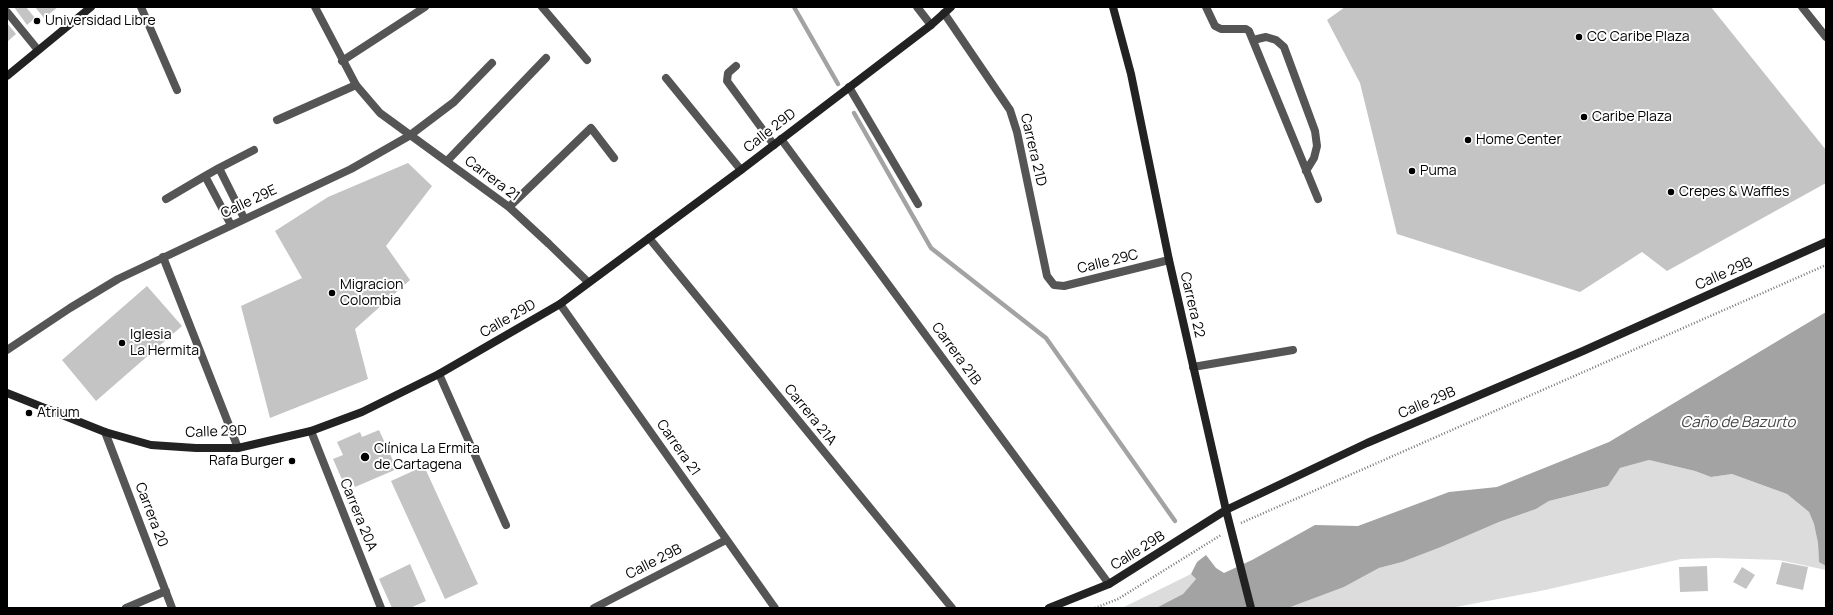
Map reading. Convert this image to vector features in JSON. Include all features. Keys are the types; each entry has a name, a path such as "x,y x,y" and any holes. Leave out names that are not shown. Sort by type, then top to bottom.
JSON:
{"street":[{"path":"7,76 91,7"},
{"path":"141,7 177,90"},
{"path":"315,7 342,61 356,85 380,113 409,136"},
{"path":"342,61 425,7"},
{"path":"542,7 587,60"},
{"path":"917,7 931,25"},
{"name":"Calle 29D","path":"7,393 105,432 151,445 196,448 238,448 311,431 362,412 439,374 560,304 774,145 931,25 951,7"},
{"name":"Carrera 22","path":"1113,7 1131,74 1169,260 1193,367 1226,510 1251,608"},
{"path":"1206,7 1215,26 1227,30 1246,29 1249,31 1318,199"},
{"path":"1802,7 1826,37"},
{"path":"7,12 38,50"},
{"name":"Carrera 21D","path":"944,13 1010,110 1017,132 1047,276 1054,285"},
{"path":"1253,40 1266,37 1276,40 1284,48 1315,131 1317,146 1314,158 1306,171"},
{"path":"447,161 546,58"},
{"name":"Calle 29E","path":"7,350 70,308 118,279 163,256 351,169 409,136 454,102 492,63"},
{"path":"736,66 728,74 727,81 774,145"},
{"path":"666,78 741,170"},
{"path":"277,120 356,85"},
{"path":"849,87 918,204"},
{"path":"509,207 591,128 614,158"},
{"name":"Carrera 21","path":"409,136 447,161 509,207 550,244 588,282"},
{"name":"Carrera 21B","path":"781,139 1109,584"},
{"path":"166,199 219,168 254,150"},
{"path":"219,168 244,218"},
{"path":"205,176 232,225"},
{"name":"Carrera 21A","path":"649,238 952,608"},
{"name":"Calle 29B","path":"1049,608 1109,584 1226,510 1367,443 1583,351 1826,242"},
{"path":"163,256 238,448"},
{"name":"Calle 29C","path":"1054,285 1064,286 1169,260"},
{"name":"Carrera 21","path":"560,304 774,608"},
{"path":"1193,367 1293,350"},
{"path":"439,374 506,525"},
{"name":"Carrera 20A","path":"311,431 381,608"},
{"name":"Carrera 20","path":"105,432 172,608"},
{"name":"Calle 29B","path":"594,608 726,540"},
{"path":"126,608 166,591"}],"path":[{"path":"1242,529 1241,523 1826,266"},
{"path":"1095,608 1118,599 1223,533"}],"shaded area":[{"path":"1649,460 1695,471 1711,477 1732,474 1787,494 1809,512 1814,524 1818,543 1819,561 1826,566 1826,570 1779,560 1716,558 1681,559 1545,590 1451,608 1288,608 1344,587 1379,568 1402,562 1441,547 1499,522 1536,509 1549,501 1608,486 1620,468"},
{"path":"1191,574 1196,579 1183,594 1156,608 1122,608"}],"water":[{"name":"Caño de Bazurto","path":"1826,312 1826,566 1819,562 1818,543 1814,524 1809,512 1787,494 1732,474 1711,477 1695,471 1649,460 1620,468 1608,486 1549,501 1536,509 1499,522 1441,547 1402,562 1379,568 1344,587 1288,608 1156,608 1183,594 1196,579 1191,574 1197,562 1206,555 1216,568 1224,573 1252,560 1315,525 1358,526 1449,492 1497,487 1609,442"}],"building":[{"path":"14,7 26,7 35,18 27,25"},
{"path":"35,7 58,7 44,18"},
{"name":"Caribe Plaza","path":"1345,7 1711,7 1826,150 1826,183 1667,271 1642,252 1580,292 1397,234 1360,83 1327,20"},
{"path":"7,23 16,34 7,42"},
{"name":"Migracion Colombia","path":"408,163 432,186 386,246 410,280 355,329 368,379 270,418 241,306 302,278 275,231 328,197"},
{"name":"Iglesia La Hermita","path":"147,286 182,326 96,401 62,360"},
{"name":"Clínica La Ermita de Cartagena","path":"379,430 397,469 355,487 352,480 344,484 333,459 343,455 337,442 360,432 362,437"},
{"path":"424,466 478,584 445,599 391,481"},
{"path":"1782,562 1808,567 1803,590 1776,584"},
{"path":"410,564 426,601 410,608 392,608 379,579"},
{"path":"1707,566 1708,591 1680,592 1679,567"},
{"path":"1742,567 1755,575 1746,589 1733,582"}],"waterway":[{"path":"794,7 838,84"},
{"path":"854,113 931,248 1046,338 1175,521"}],"place":[{"name":"Universidad Libre","path":"37,21"},
{"name":"CC Caribe Plaza","path":"1579,37"},
{"name":"Caribe Plaza","path":"1584,117"},
{"name":"Home Center","path":"1468,140"},
{"name":"Puma","path":"1412,171"},
{"name":"Crepes & Waffles","path":"1671,192"},
{"name":"Migracion Colombia","path":"332,293"},
{"name":"Iglesia La Hermita","path":"122,343"},
{"name":"Atrium","path":"29,413"},
{"name":"Clínica La Ermita de Cartagena","path":"365,457"},
{"name":"Rafa Burger","path":"292,461"}]}
